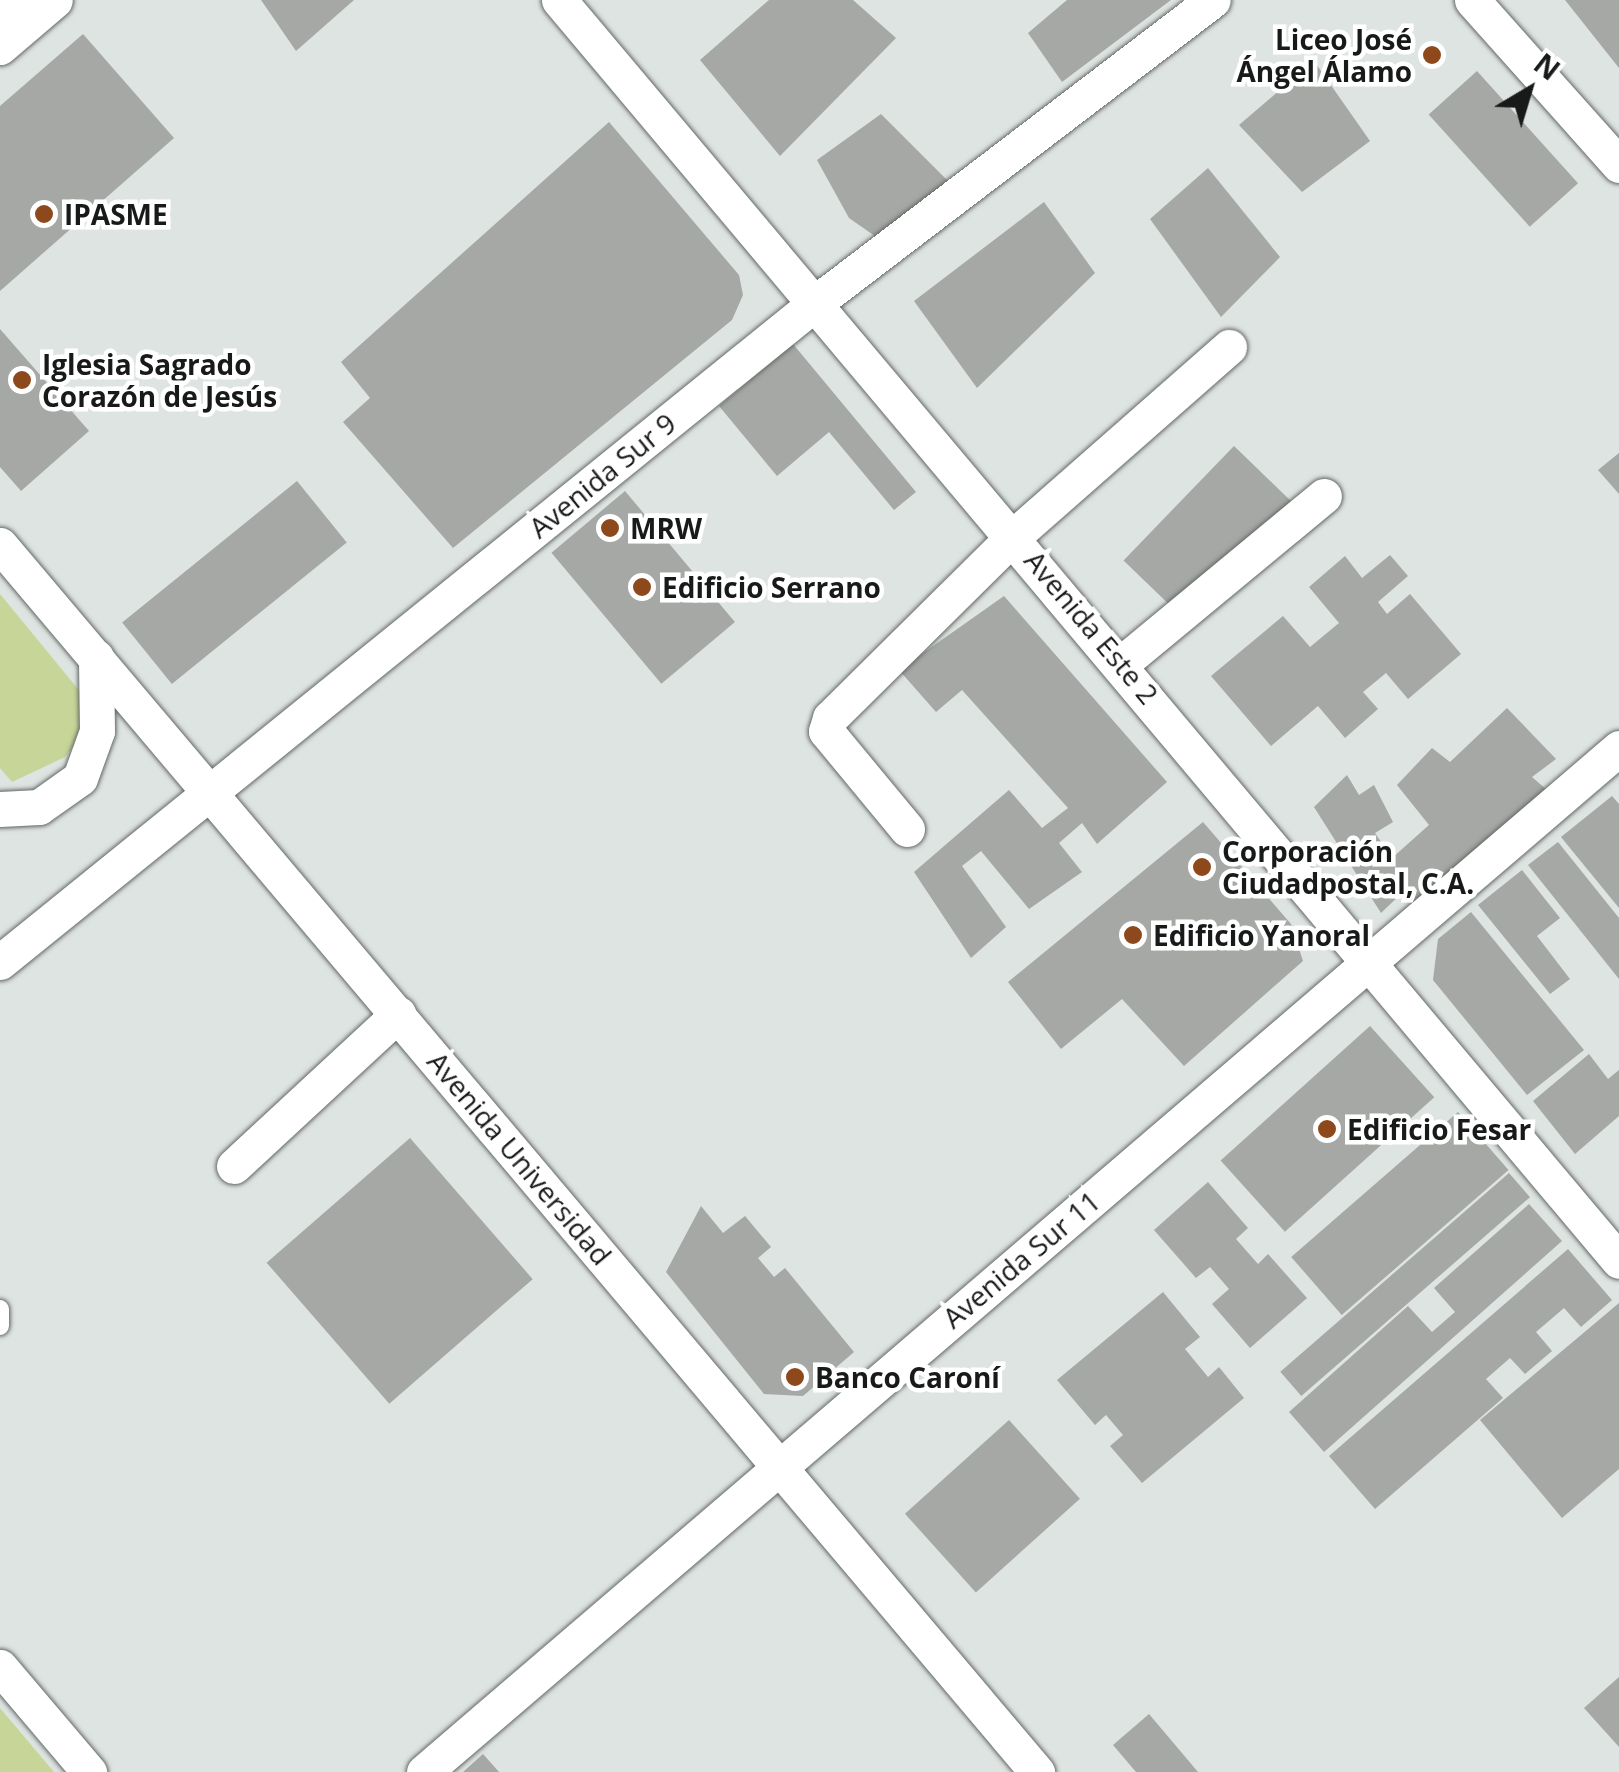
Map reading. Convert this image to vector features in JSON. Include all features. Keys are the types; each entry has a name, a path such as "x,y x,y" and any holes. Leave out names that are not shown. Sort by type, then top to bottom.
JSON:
{"main road":[{"path":"0,10 12,0"}],"street":[{"path":"0,47 55,0"},
{"name":"Avenida Este 2","path":"559,0 819,300 1619,1261"},
{"name":"Avenida Sur 9","path":"0,962 819,300 1213,0"},
{"path":"1472,0 1619,165"},
{"path":"906,829 826,730 830,718 1015,535 1229,346"},
{"path":"1122,663 1324,496"},
{"name":"Avenida Universidad","path":"0,545 1038,1772"},
{"path":"0,809 39,806 80,778 97,731 96,657"},
{"name":"Avenida Sur 11","path":"424,1772 1619,748"},
{"path":"234,1166 398,1014"},
{"path":"0,1667 89,1772"}],"lane":[{"path":"0,1309 0,1326"}],"green space":[{"path":"0,594 87,700 86,731 65,757 12,782 0,768"},
{"path":"0,1708 54,1772 0,1772"}],"building":[{"path":"261,0 354,0 296,51"},
{"path":"769,0 853,0 896,38 780,156 700,60"},
{"path":"1067,0 1171,0 1062,82 1028,33"},
{"path":"1565,0 1619,0 1619,68"},
{"name":"IPASME","path":"83,34 174,138 0,291 0,106"},
{"path":"1314,61 1370,141 1302,192 1239,125"},
{"path":"1477,71 1578,183 1530,227 1429,114"},
{"path":"881,114 954,187 882,241 849,218 817,160"},
{"path":"609,122 739,275 743,295 732,320 453,548 343,422 370,398 341,362"},
{"path":"1208,168 1280,257 1221,317 1150,219"},
{"path":"1044,202 1095,273 977,388 914,301"},
{"name":"Iglesia Sagrado Corazón de Jesús","path":"0,329 89,431 21,491 0,467"},
{"path":"793,344 916,492 894,510 829,432 777,476 719,406"},
{"path":"1234,446 1297,507 1187,622 1124,560"},
{"path":"1619,453 1619,494 1598,470"},
{"path":"297,481 347,542 172,684 122,623"},
{"name":"Edificio Serrano","path":"625,491 735,622 661,684 551,553"},
{"path":"1390,555 1408,576 1378,602 1387,614 1410,594 1461,654 1408,699 1386,673 1363,692 1378,709 1345,738 1318,706 1271,746 1211,676 1283,616 1310,647 1339,623 1309,587 1345,556 1362,578"},
{"path":"1004,596 1167,782 1097,844 1082,823 1059,843 1082,872 1029,909 981,851 962,866 1006,927 971,958 914,872 1009,790 1042,828 1068,808 962,690 936,712 899,670"},
{"path":"1507,708 1556,759 1532,777 1547,790 1413,903 1404,891 1381,913 1314,807 1347,775 1359,795 1374,785 1393,822 1375,833 1392,858 1429,825 1397,785 1432,748 1450,762"},
{"path":"1612,796 1619,804 1619,908 1561,837"},
{"path":"1203,822 1291,924 1303,961 1184,1066 1122,999 1061,1049 1008,982"},
{"path":"1558,842 1619,918 1619,979 1528,865"},
{"path":"1522,870 1560,918 1537,936 1570,979 1550,994 1478,905"},
{"path":"1471,912 1584,1050 1527,1095 1433,980 1438,939"},
{"name":"Edificio Fesar","path":"1370,1026 1434,1097 1285,1232 1221,1160"},
{"path":"1589,1054 1608,1079 1619,1070 1619,1116 1575,1154 1533,1101"},
{"path":"1458,1112 1509,1170 1342,1315 1291,1257"},
{"path":"410,1138 533,1279 389,1404 267,1263"},
{"path":"1509,1173 1530,1197 1301,1396 1280,1372"},
{"path":"1208,1182 1248,1228 1236,1239 1258,1264 1268,1254 1307,1298 1250,1348 1212,1304 1229,1289 1210,1267 1196,1278 1154,1230"},
{"path":"1529,1204 1562,1241 1324,1452 1289,1412 1408,1306 1432,1332 1455,1312 1434,1288"},
{"path":"701,1206 723,1233 745,1216 771,1247 758,1258 774,1277 785,1268 854,1352 803,1396 764,1394 666,1272"},
{"path":"1568,1249 1612,1300 1581,1327 1564,1308 1536,1332 1552,1351 1525,1374 1510,1358 1486,1379 1503,1398 1375,1509 1329,1456"},
{"path":"1163,1292 1200,1337 1185,1349 1208,1377 1219,1367 1244,1398 1142,1483 1110,1446 1123,1435 1106,1415 1095,1425 1057,1380"},
{"path":"1619,1303 1619,1469 1562,1518 1480,1420"},
{"path":"1009,1420 1080,1499 976,1592 905,1514"},
{"path":"1619,1677 1619,1747 1584,1708"},
{"path":"1149,1714 1198,1772 1136,1772 1113,1745"},
{"path":"483,1754 499,1772 463,1772"}],"place":[{"name":"Liceo José Ángel Álamo","path":"1432,55"},
{"name":"IPASME","path":"44,214"},
{"name":"Iglesia Sagrado Corazón de Jesús","path":"22,380"},
{"name":"MRW","path":"610,528"},
{"name":"Edificio Serrano","path":"642,587"},
{"name":"Corporación Ciudadpostal, C.A.","path":"1202,867"},
{"name":"Edificio Yanoral","path":"1133,935"},
{"name":"Edificio Fesar","path":"1327,1129"},
{"name":"Banco Caroní","path":"795,1377"}]}
